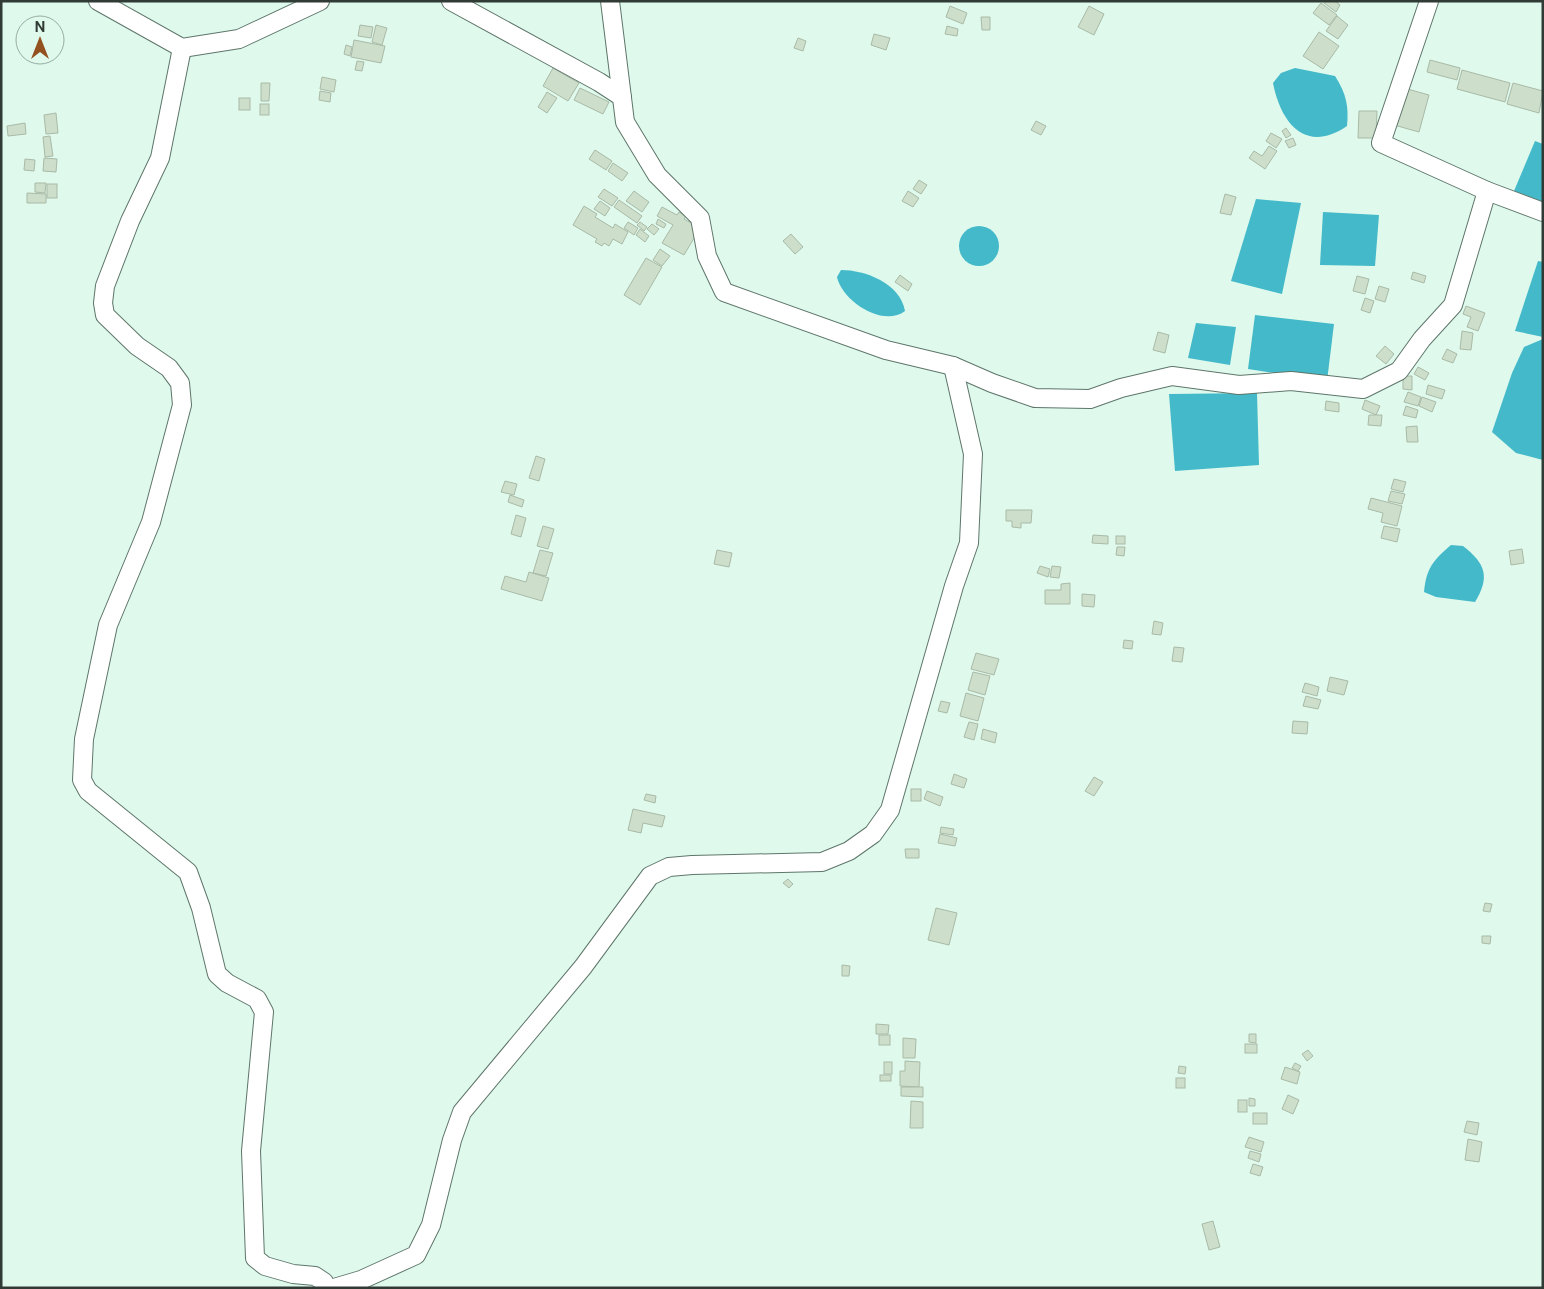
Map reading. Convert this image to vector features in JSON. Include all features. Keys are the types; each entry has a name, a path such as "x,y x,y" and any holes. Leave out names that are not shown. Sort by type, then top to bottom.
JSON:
{"street":[{"path":"98,1 182,48 239,39 320,1"},
{"path":"451,1 599,82 622,97"},
{"path":"610,1 625,122 657,175 700,218 707,256 724,292 886,350 953,366 992,383 1035,398 1090,399 1121,388 1172,376 1240,386 1291,381 1364,388 1399,371 1422,339 1453,305 1486,191"},
{"path":"1429,1 1381,143 1486,191 1543,212"},
{"path":"182,48 160,158 130,221 105,286 103,302 104,316 112,325 168,368 180,383 182,405 151,522 108,625 84,739 82,780 88,791 188,872 201,908 217,974 227,983 257,999 264,1012 251,1151 255,1258 265,1266 292,1274 315,1276 324,1282 327,1288"},
{"path":"334,1288 361,1280 416,1255 431,1225 452,1140 462,1112 584,967 650,876 669,868 692,865 822,862 849,850 873,834 890,810 956,578 969,543 973,454 953,366"}],"water":[{"path":"1295,68 1335,76 1346,100 1348,112 1347,126 1332,134 1319,137 1308,136 1289,122 1282,111 1273,83 1281,73"},
{"path":"1535,141 1543,144 1543,202 1514,191"},
{"path":"1256,199 1301,203 1282,294 1231,281"},
{"path":"1323,212 1379,215 1375,266 1320,265"},
{"path":"979,226 993,232 999,246 993,260 979,266 965,260 959,246 965,232"},
{"path":"1538,261 1543,262 1543,337 1515,331"},
{"path":"841,270 860,272 880,280 896,293 902,301 905,311 896,315 886,316 875,314 855,303 840,286 837,277"},
{"path":"1255,315 1334,324 1327,381 1248,369"},
{"path":"1196,323 1236,327 1230,365 1188,358"},
{"path":"1543,339 1543,460 1516,453 1492,432 1512,373 1524,347"},
{"path":"1257,393 1259,465 1175,471 1169,394"},
{"path":"1451,545 1463,546 1481,565 1484,578 1483,585 1475,602 1436,597 1424,592 1431,566 1439,555"}],"building":[{"path":"1325,1 1335,1 1340,5 1336,12 1324,3"},
{"path":"1321,3 1337,15 1329,25 1313,13"},
{"path":"950,6 967,13 963,24 946,17"},
{"path":"1089,6 1104,14 1094,35 1078,27"},
{"path":"1337,16 1348,25 1338,39 1326,31"},
{"path":"981,17 990,17 990,30 982,30"},
{"path":"360,25 373,27 371,38 358,36"},
{"path":"376,25 387,28 382,45 372,42"},
{"path":"947,26 958,29 957,36 945,34"},
{"path":"1319,32 1339,46 1323,69 1303,56"},
{"path":"874,34 890,38 886,50 871,45"},
{"path":"798,38 806,41 803,51 794,48"},
{"path":"354,40 385,46 381,63 351,57"},
{"path":"346,45 352,47 350,56 344,54"},
{"path":"1430,60 1460,68 1457,80 1427,72"},
{"path":"357,61 364,62 362,71 355,70"},
{"path":"553,68 579,83 568,101 543,86"},
{"path":"1462,70 1510,83 1505,102 1457,89"},
{"path":"322,77 336,80 334,92 320,89"},
{"path":"261,83 270,83 269,101 261,101"},
{"path":"1513,83 1543,91 1539,113 1507,104"},
{"path":"580,88 609,102 603,114 574,100"},
{"path":"1404,88 1429,95 1419,132 1394,125"},
{"path":"320,91 331,93 330,102 319,100"},
{"path":"547,92 557,98 547,113 538,107"},
{"path":"239,98 250,98 250,110 239,110"},
{"path":"260,104 269,104 269,115 260,115"},
{"path":"1359,111 1377,111 1376,138 1358,138"},
{"path":"56,113 58,133 46,134 44,115"},
{"path":"1036,121 1046,126 1041,135 1031,130"},
{"path":"25,123 26,134 8,136 7,126"},
{"path":"1286,128 1291,135 1286,138 1282,131"},
{"path":"1271,133 1282,139 1276,148 1266,141"},
{"path":"50,136 53,156 45,157 43,137"},
{"path":"1293,138 1296,145 1289,148 1285,141"},
{"path":"1269,146 1277,151 1265,169 1249,158 1254,151 1262,156"},
{"path":"595,150 612,161 606,170 589,159"},
{"path":"44,158 57,159 56,172 43,171"},
{"path":"25,159 35,160 34,171 24,170"},
{"path":"613,163 628,173 622,181 608,171"},
{"path":"919,180 927,185 921,194 913,189"},
{"path":"35,183 46,183 45,193 35,192"},
{"path":"47,184 57,184 57,198 47,198"},
{"path":"604,189 618,198 612,206 598,197"},
{"path":"634,191 649,202 642,212 626,201"},
{"path":"908,191 919,198 913,207 902,201"},
{"path":"27,193 46,194 46,203 27,203"},
{"path":"1225,194 1236,197 1231,215 1220,213"},
{"path":"619,200 642,216 637,223 614,207"},
{"path":"600,201 610,208 605,216 594,209"},
{"path":"584,206 597,214 595,217 613,228 615,224 628,232 622,244 613,239 609,246 604,243 602,246 595,242 597,239 573,225"},
{"path":"662,207 677,215 679,212 686,216 684,219 700,228 684,255 662,243 673,225 657,216"},
{"path":"658,219 666,224 664,228 656,224"},
{"path":"628,222 638,228 634,235 624,228"},
{"path":"640,222 647,227 644,231 637,225"},
{"path":"652,224 659,229 654,235 647,229"},
{"path":"640,229 649,236 645,242 636,235"},
{"path":"791,234 803,247 795,254 783,241"},
{"path":"660,249 670,256 662,266 653,260"},
{"path":"646,258 662,267 640,305 624,295"},
{"path":"1413,272 1426,276 1424,283 1411,279"},
{"path":"900,275 912,284 908,291 895,282"},
{"path":"1357,276 1369,279 1365,294 1353,291"},
{"path":"1379,286 1389,289 1385,302 1375,299"},
{"path":"1365,298 1374,301 1370,313 1361,310"},
{"path":"1466,306 1485,313 1478,331 1467,327 1471,317 1463,314"},
{"path":"1462,331 1473,333 1471,350 1460,349"},
{"path":"1158,332 1169,335 1165,353 1153,350"},
{"path":"1385,346 1394,354 1386,364 1376,356"},
{"path":"1447,349 1457,354 1453,363 1442,359"},
{"path":"1418,367 1429,373 1425,380 1414,374"},
{"path":"1403,376 1412,376 1412,390 1403,389"},
{"path":"1428,385 1445,390 1442,399 1426,394"},
{"path":"1408,392 1421,397 1418,406 1404,402"},
{"path":"1422,397 1436,402 1432,412 1419,406"},
{"path":"1365,400 1380,406 1376,415 1362,409"},
{"path":"1326,401 1339,403 1339,412 1325,410"},
{"path":"1406,406 1418,410 1416,418 1403,415"},
{"path":"1369,415 1382,415 1381,426 1368,425"},
{"path":"1417,426 1418,442 1407,442 1406,427"},
{"path":"536,456 545,459 539,481 529,478"},
{"path":"1394,479 1406,482 1403,492 1391,489"},
{"path":"505,481 517,484 514,495 501,492"},
{"path":"1391,491 1405,494 1402,504 1388,501"},
{"path":"510,495 524,500 522,507 508,502"},
{"path":"1371,498 1402,506 1397,526 1381,522 1383,513 1368,509"},
{"path":"1006,510 1032,510 1031,523 1021,523 1021,528 1012,527 1012,521 1006,521"},
{"path":"516,515 526,518 521,537 511,534"},
{"path":"543,526 554,529 548,549 537,546"},
{"path":"1384,526 1400,529 1397,542 1381,538"},
{"path":"1093,535 1108,536 1108,544 1092,543"},
{"path":"1116,536 1125,536 1125,544 1116,544"},
{"path":"1117,547 1125,547 1124,556 1116,555"},
{"path":"1522,549 1524,563 1511,565 1509,551"},
{"path":"540,550 553,553 546,576 533,573"},
{"path":"717,550 732,553 729,567 714,564"},
{"path":"1040,566 1050,569 1048,577 1037,573"},
{"path":"1052,566 1061,567 1059,578 1050,577"},
{"path":"529,572 549,578 542,601 501,589 505,576 526,582"},
{"path":"1070,583 1070,604 1045,604 1045,590 1061,590 1061,584"},
{"path":"1082,594 1095,595 1094,607 1082,606"},
{"path":"1154,621 1163,623 1161,635 1152,634"},
{"path":"1124,640 1133,641 1132,649 1123,648"},
{"path":"1174,647 1184,648 1182,662 1172,661"},
{"path":"976,653 999,659 994,675 971,669"},
{"path":"973,672 990,676 985,695 968,690"},
{"path":"1330,677 1348,681 1344,695 1327,691"},
{"path":"1305,683 1319,687 1317,696 1302,692"},
{"path":"966,693 984,698 978,721 960,716"},
{"path":"1306,696 1321,700 1318,709 1303,706"},
{"path":"941,701 950,703 947,713 938,711"},
{"path":"1293,721 1308,722 1307,734 1292,733"},
{"path":"969,722 978,724 974,740 964,737"},
{"path":"983,729 997,733 995,743 981,739"},
{"path":"954,774 967,779 964,788 951,784"},
{"path":"1094,777 1103,782 1094,796 1085,791"},
{"path":"911,789 921,789 921,801 911,801"},
{"path":"927,791 943,797 940,806 924,799"},
{"path":"646,794 656,796 655,803 644,800"},
{"path":"633,809 665,816 662,827 643,823 641,833 628,830"},
{"path":"941,827 954,829 953,835 940,833"},
{"path":"940,834 957,838 955,846 938,843"},
{"path":"905,849 919,849 919,858 906,858"},
{"path":"788,879 793,884 789,888 783,883"},
{"path":"1485,903 1492,904 1490,912 1483,911"},
{"path":"936,908 957,913 949,945 928,940"},
{"path":"1482,936 1491,936 1490,944 1482,943"},
{"path":"842,965 850,966 849,976 842,976"},
{"path":"876,1024 889,1025 888,1034 876,1034"},
{"path":"1249,1034 1256,1034 1256,1043 1249,1042"},
{"path":"879,1035 890,1035 890,1045 879,1045"},
{"path":"903,1038 916,1039 915,1058 903,1058"},
{"path":"1245,1044 1257,1044 1257,1053 1245,1053"},
{"path":"1308,1050 1313,1056 1307,1061 1302,1054"},
{"path":"905,1061 920,1062 919,1087 900,1086 900,1071 905,1071"},
{"path":"884,1062 892,1062 892,1074 884,1074"},
{"path":"1295,1063 1301,1066 1298,1071 1292,1068"},
{"path":"1179,1066 1186,1067 1185,1074 1178,1073"},
{"path":"1285,1067 1300,1072 1297,1084 1281,1079"},
{"path":"880,1075 891,1075 891,1081 880,1081"},
{"path":"1176,1078 1185,1078 1185,1088 1176,1088"},
{"path":"901,1087 923,1087 923,1097 901,1096"},
{"path":"1288,1095 1299,1100 1293,1114 1282,1109"},
{"path":"1249,1098 1255,1099 1255,1106 1249,1106"},
{"path":"1238,1100 1247,1100 1247,1112 1238,1112"},
{"path":"911,1101 923,1102 923,1128 910,1128"},
{"path":"1253,1113 1267,1113 1267,1124 1253,1124"},
{"path":"1467,1121 1479,1123 1477,1135 1464,1132"},
{"path":"1249,1137 1264,1142 1261,1152 1245,1147"},
{"path":"1468,1139 1482,1142 1479,1162 1465,1160"},
{"path":"1250,1151 1261,1154 1259,1162 1248,1158"},
{"path":"1253,1164 1263,1167 1260,1176 1250,1173"},
{"path":"1213,1221 1220,1247 1209,1250 1202,1224"}]}
